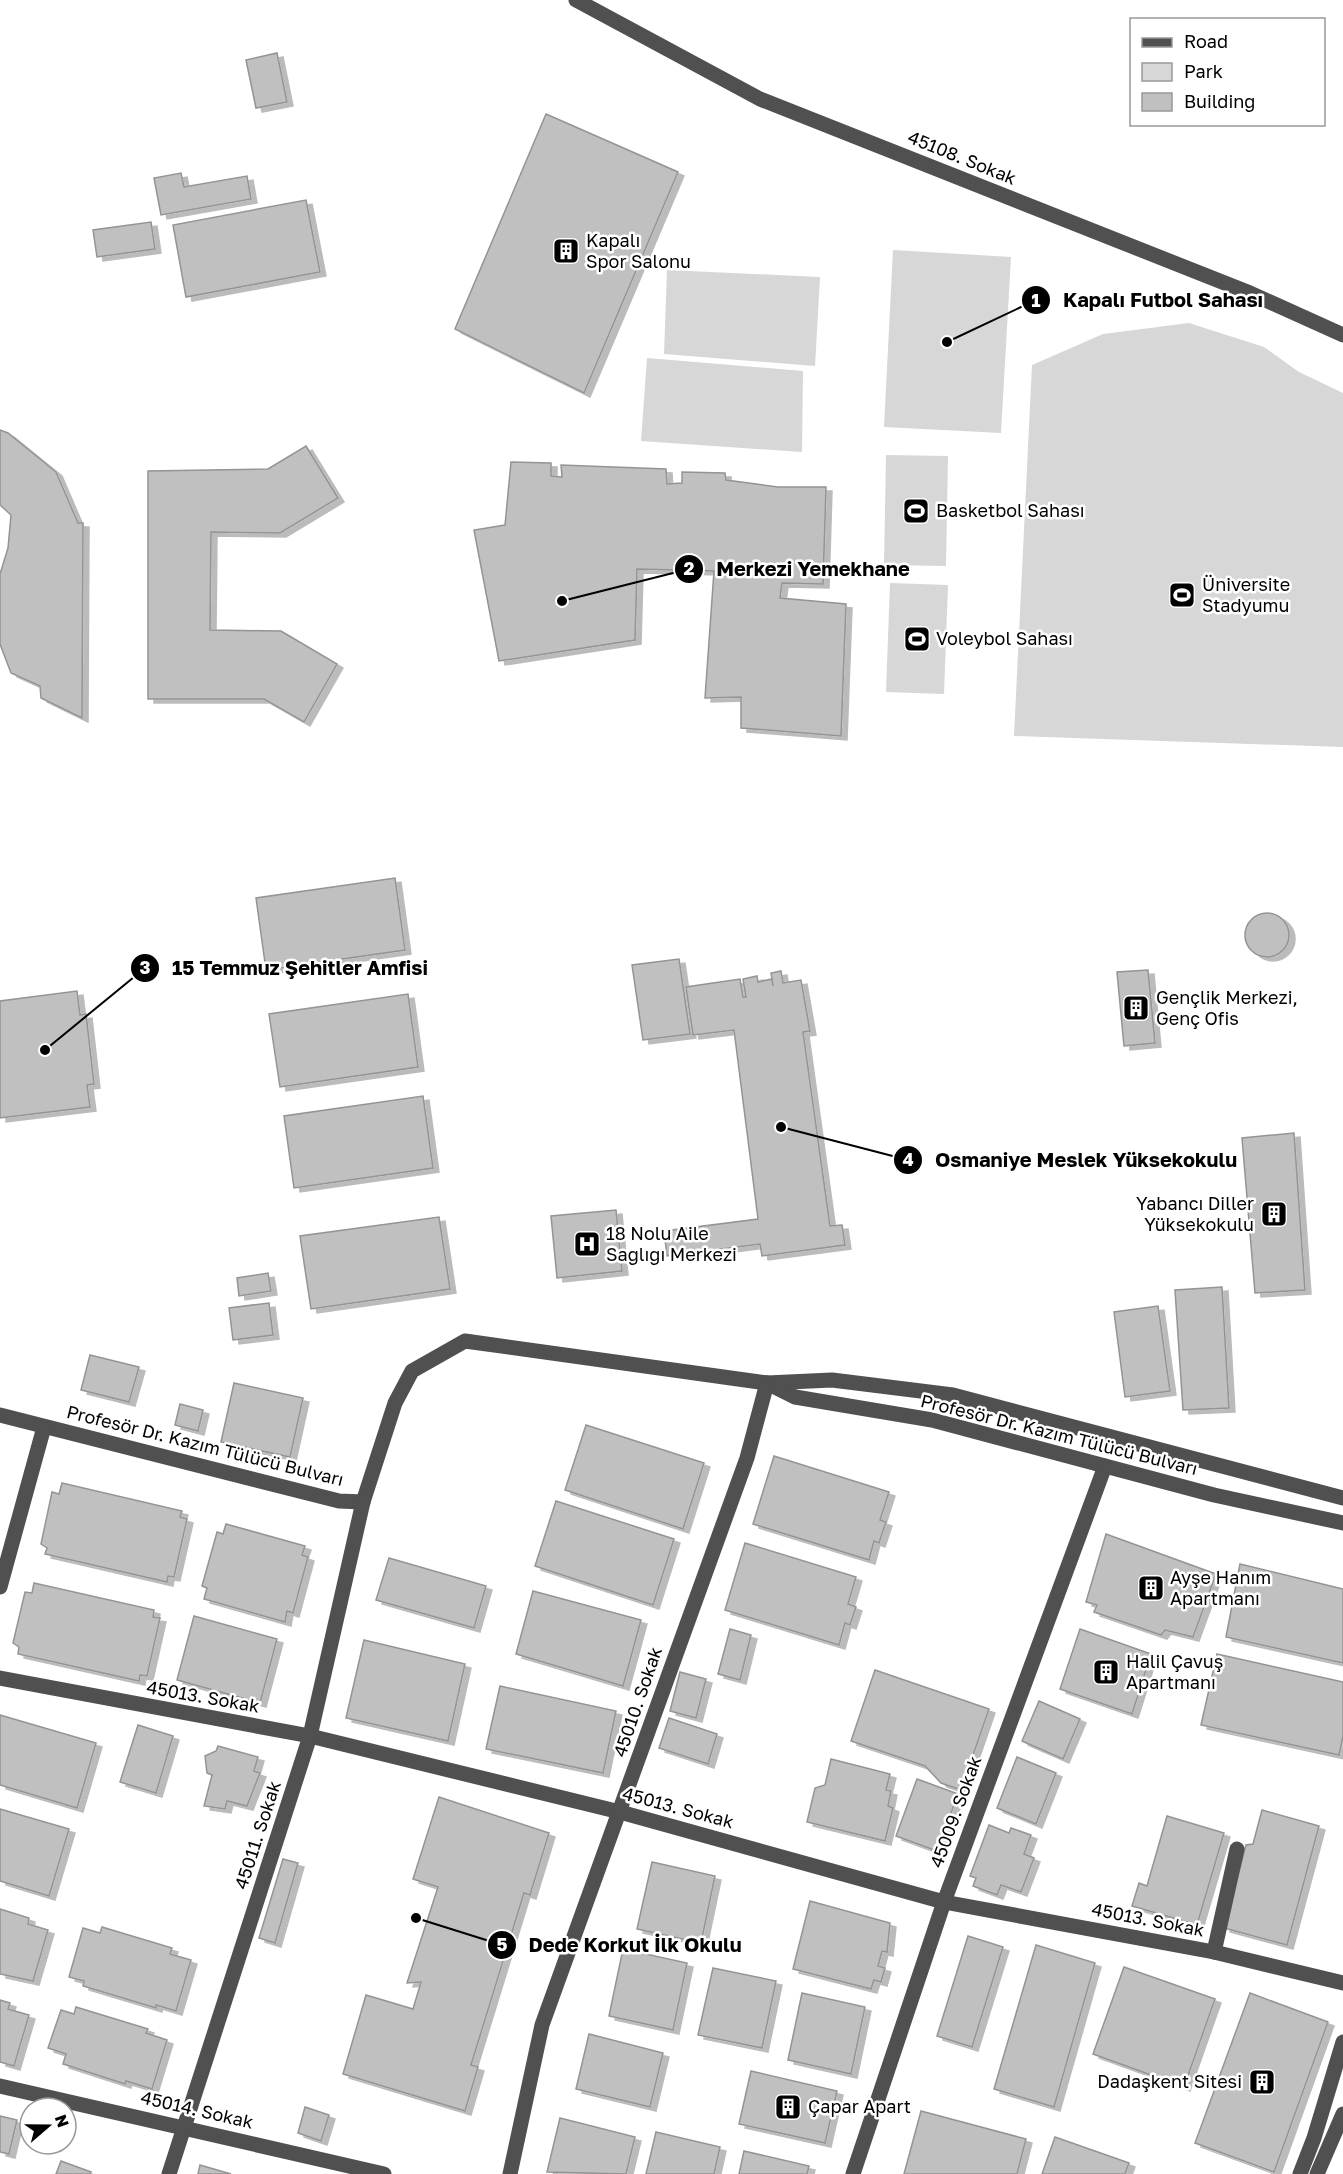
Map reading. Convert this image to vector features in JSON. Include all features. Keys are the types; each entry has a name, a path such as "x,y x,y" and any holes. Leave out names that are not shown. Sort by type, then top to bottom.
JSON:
{"street":[{"name":"45108. Sokak","path":"576,0 760,99 1250,293 1343,335"},
{"name":"Profesör Dr. Kazım Tülücü Bulvarı","path":"0,1415 328,1498 363,1502 395,1403 412,1371 465,1341 767,1383 832,1380 953,1395 1343,1497"},
{"name":"Profesör Dr. Kazım Tülücü Bulvarı","path":"767,1383 795,1397 932,1420 1214,1495 1343,1523"},
{"name":"45010. Sokak","path":"510,2174 542,2025 747,1458 764,1404 767,1383"},
{"path":"0,1587 44,1427"},
{"name":"45009. Sokak","path":"853,2174 944,1902 1105,1466"},
{"name":"45011. Sokak","path":"169,2174 310,1736 363,1502"},
{"name":"45013. Sokak","path":"0,1678 310,1736 620,1812 944,1902 1214,1952 1343,1983"},
{"path":"1214,1952 1237,1849"},
{"path":"1300,2174 1314,2138 1343,2042"},
{"name":"45014. Sokak","path":"0,2086 384,2174"},
{"path":"1317,2174 1343,2114"}],"green space":[{"path":"893,250 1011,257 1001,433 884,427"},
{"path":"667,270 820,277 815,366 664,354"},
{"name":"Üniversite Stadyumu","path":"1189,323 1264,347 1299,372 1343,393 1343,747 1014,736 1032,365 1103,334"},
{"path":"647,358 803,371 802,452 641,441"},
{"name":"Basketbol Sahası","path":"886,455 948,456 946,566 884,565"},
{"name":"Voleybol Sahası","path":"890,583 948,585 944,694 886,692"}],"building":[{"path":"277,53 287,102 256,108 246,60"},
{"name":"Kapalı Spor Salonu","path":"546,114 678,172 584,393 455,329"},
{"path":"181,173 184,187 247,176 251,199 161,215 154,178"},
{"path":"306,200 320,272 186,297 173,225"},
{"path":"151,222 155,249 97,257 93,230"},
{"path":"0,430 8,433 56,472 78,523 83,523 82,718 41,698 40,686 11,673 0,644 0,574 8,548 11,515 0,505"},
{"path":"306,446 338,498 280,533 211,532 210,630 281,631 337,664 304,722 264,699 148,699 148,471 268,469"},
{"path":"511,462 551,463 551,476 562,477 561,465 666,469 667,484 682,483 682,472 725,473 726,480 778,487 826,487 823,584 782,583 780,598 846,604 841,736 741,728 741,697 705,698 714,571 637,569 635,640 499,661 474,530 505,525"},
{"path":"395,878 405,950 266,970 256,898"},
{"path":"1267,913 1276,914 1283,919 1288,926 1288,944 1283,951 1276,956 1267,957 1258,956 1251,951 1246,944 1245,935 1246,926 1251,919 1258,914"},
{"path":"679,959 690,1034 643,1040 632,965"},
{"name":"Gençlik Merkezi, Genç Ofis","path":"1148,970 1155,1043 1124,1046 1117,972"},
{"path":"781,971 783,983 801,980 810,1031 803,1032 830,1226 842,1225 845,1245 762,1256 760,1244 667,1256 664,1231 758,1219 734,1030 693,1035 686,987 740,979 743,997 746,997 743,979 757,976 758,982 772,979 771,973"},
{"path":"77,991 80,1015 86,1014 94,1084 87,1085 90,1107 0,1118 0,1001"},
{"path":"408,994 418,1067 280,1087 269,1014"},
{"path":"423,1096 433,1168 294,1188 284,1116"},
{"name":"Yabancı Diller Yüksekokulu","path":"1294,1133 1305,1290 1255,1293 1242,1138"},
{"name":"18 Nolu Aile Sağlığı Merkezi","path":"616,1210 622,1271 557,1278 551,1216"},
{"path":"439,1217 450,1289 311,1309 300,1236"},
{"path":"268,1273 271,1291 239,1296 237,1278"},
{"path":"1222,1287 1229,1408 1183,1410 1175,1290"},
{"path":"269,1303 273,1335 233,1340 229,1308"},
{"path":"1158,1306 1170,1391 1125,1397 1114,1312"},
{"path":"90,1355 139,1367 129,1402 81,1390"},
{"path":"234,1383 303,1398 290,1457 221,1442"},
{"path":"180,1404 203,1410 198,1431 175,1425"},
{"path":"586,1425 704,1463 683,1529 565,1490"},
{"path":"774,1456 889,1492 880,1520 886,1522 879,1543 874,1541 869,1560 753,1524"},
{"path":"62,1483 182,1511 180,1517 187,1519 174,1577 168,1576 167,1582 45,1554 47,1548 41,1544 52,1492 59,1494"},
{"path":"556,1501 674,1539 653,1605 535,1566"},
{"path":"226,1524 305,1546 302,1555 308,1557 293,1613 287,1611 285,1622 204,1599 207,1588 202,1586 217,1532 223,1534"},
{"name":"Ayşe Hanım Apartmanı","path":"1106,1534 1216,1574 1193,1637 1165,1630 1161,1635 1094,1612 1097,1605 1086,1602"},
{"path":"745,1543 856,1577 848,1604 856,1607 850,1625 845,1623 839,1645 725,1610"},
{"path":"389,1558 486,1586 474,1628 376,1600"},
{"path":"1240,1564 1343,1589 1343,1663 1226,1637"},
{"path":"34,1583 154,1610 153,1617 160,1618 147,1676 140,1675 139,1681 18,1654 19,1647 13,1643 25,1592 32,1593"},
{"path":"533,1591 641,1620 623,1686 516,1654"},
{"path":"194,1616 277,1639 260,1703 177,1680"},
{"path":"730,1629 751,1635 740,1680 718,1674"},
{"name":"Halil Çavuş Apartmanı","path":"1080,1629 1151,1654 1132,1714 1060,1689"},
{"path":"364,1640 465,1664 448,1741 346,1718"},
{"path":"1217,1654 1343,1682 1343,1736 1339,1755 1201,1725"},
{"path":"875,1670 989,1709 961,1790 941,1783 925,1766 851,1741"},
{"path":"680,1672 706,1679 696,1718 670,1711"},
{"path":"500,1686 616,1711 603,1773 486,1749"},
{"path":"1039,1701 1080,1719 1063,1759 1022,1741"},
{"path":"0,1715 96,1743 77,1808 0,1785"},
{"path":"669,1718 717,1734 708,1764 659,1748"},
{"path":"138,1725 173,1736 156,1793 120,1782"},
{"path":"218,1746 258,1757 254,1771 260,1773 247,1806 227,1801 225,1809 204,1806 212,1775 207,1773 205,1756 216,1751"},
{"path":"1017,1757 1056,1773 1036,1824 997,1808"},
{"path":"831,1759 890,1774 886,1790 891,1791 888,1806 893,1808 885,1841 807,1822 815,1788 825,1785"},
{"path":"917,1779 958,1794 937,1851 896,1836"},
{"path":"439,1797 549,1833 530,1895 524,1893 471,2065 478,2067 465,2111 343,2074 366,1995 413,2009 421,1982 407,1983 438,1887 413,1879"},
{"path":"0,1809 69,1829 49,1896 0,1881"},
{"path":"1262,1810 1319,1826 1287,1945 1224,1928 1246,1845 1253,1844"},
{"path":"1167,1816 1224,1833 1197,1925 1132,1906 1139,1883 1147,1886"},
{"path":"989,1825 1009,1833 1011,1828 1031,1835 1024,1854 1034,1858 1021,1892 1001,1885 997,1895 973,1886 976,1878 970,1876"},
{"path":"283,1859 298,1863 275,1943 259,1938"},
{"path":"652,1862 715,1876 701,1943 637,1929"},
{"path":"810,1901 890,1923 887,1952 882,1951 878,1966 885,1968 881,1982 874,1980 871,1989 793,1969"},
{"path":"0,1909 29,1918 28,1924 48,1930 33,1981 0,1974"},
{"path":"102,1927 172,1948 170,1954 191,1960 176,2011 156,2005 156,2008 83,1986 84,1981 69,1977 83,1928 100,1933"},
{"path":"968,1936 1003,1947 972,2047 937,2036"},
{"path":"1036,1945 1095,1963 1054,2107 994,2089"},
{"path":"623,1949 687,1963 673,2030 609,2016"},
{"path":"1124,1967 1215,1999 1184,2087 1093,2054"},
{"path":"713,1968 776,1981 762,2048 698,2035"},
{"path":"802,1993 865,2007 851,2074 788,2060"},
{"name":"Dadaşkent Sitesi","path":"1250,1993 1328,2022 1274,2172 1195,2143"},
{"path":"0,2000 10,2003 8,2009 29,2015 14,2066 0,2062"},
{"path":"76,2007 148,2029 146,2033 167,2040 152,2089 126,2081 125,2084 63,2064 66,2054 48,2048 61,2010 74,2014"},
{"path":"589,2034 663,2053 650,2107 576,2089"},
{"name":"Çapar Apart","path":"751,2071 837,2091 825,2143 739,2124"},
{"path":"305,2107 329,2115 321,2141 298,2133"},
{"path":"921,2111 1026,2139 1017,2174 904,2174"},
{"path":"0,2116 17,2120 9,2154 0,2152"},
{"path":"560,2118 635,2137 626,2174 547,2172"},
{"path":"656,2132 720,2147 714,2174 646,2174"},
{"path":"1055,2137 1129,2163 1125,2174 1042,2174"},
{"name":"Çapar Apart","path":"744,2151 809,2166 807,2174 739,2174"},
{"path":"61,2161 91,2172 90,2174 56,2174"},
{"path":"200,2165 231,2174 198,2174"}],"place":[{"name":"Kapalı Spor Salonu","path":"566,251"},
{"name":"Kapalı Futbol Sahası","path":"947,342"},
{"name":"Basketbol Sahası","path":"916,511"},
{"name":"Üniversite Stadyumu","path":"1182,595"},
{"name":"Merkezi Yemekhane","path":"562,601"},
{"name":"Voleybol Sahası","path":"917,639"},
{"name":"Gençlik Merkezi, Genç Ofis","path":"1136,1008"},
{"name":"15 Temmuz Şehitler Amfisi","path":"45,1050"},
{"name":"Osmaniye Meslek Yüksekokulu","path":"781,1127"},
{"name":"Yabancı Diller Yüksekokulu","path":"1274,1214"},
{"name":"18 Nolu Aile Sağlığı Merkezi","path":"587,1244"},
{"name":"Ayşe Hanım Apartmanı","path":"1151,1588"},
{"name":"Halil Çavuş Apartmanı","path":"1106,1672"},
{"name":"Dede Korkut İlk Okulu","path":"416,1918"},
{"name":"Dadaşkent Sitesi","path":"1262,2082"},
{"name":"Çapar Apart","path":"788,2107"}]}
